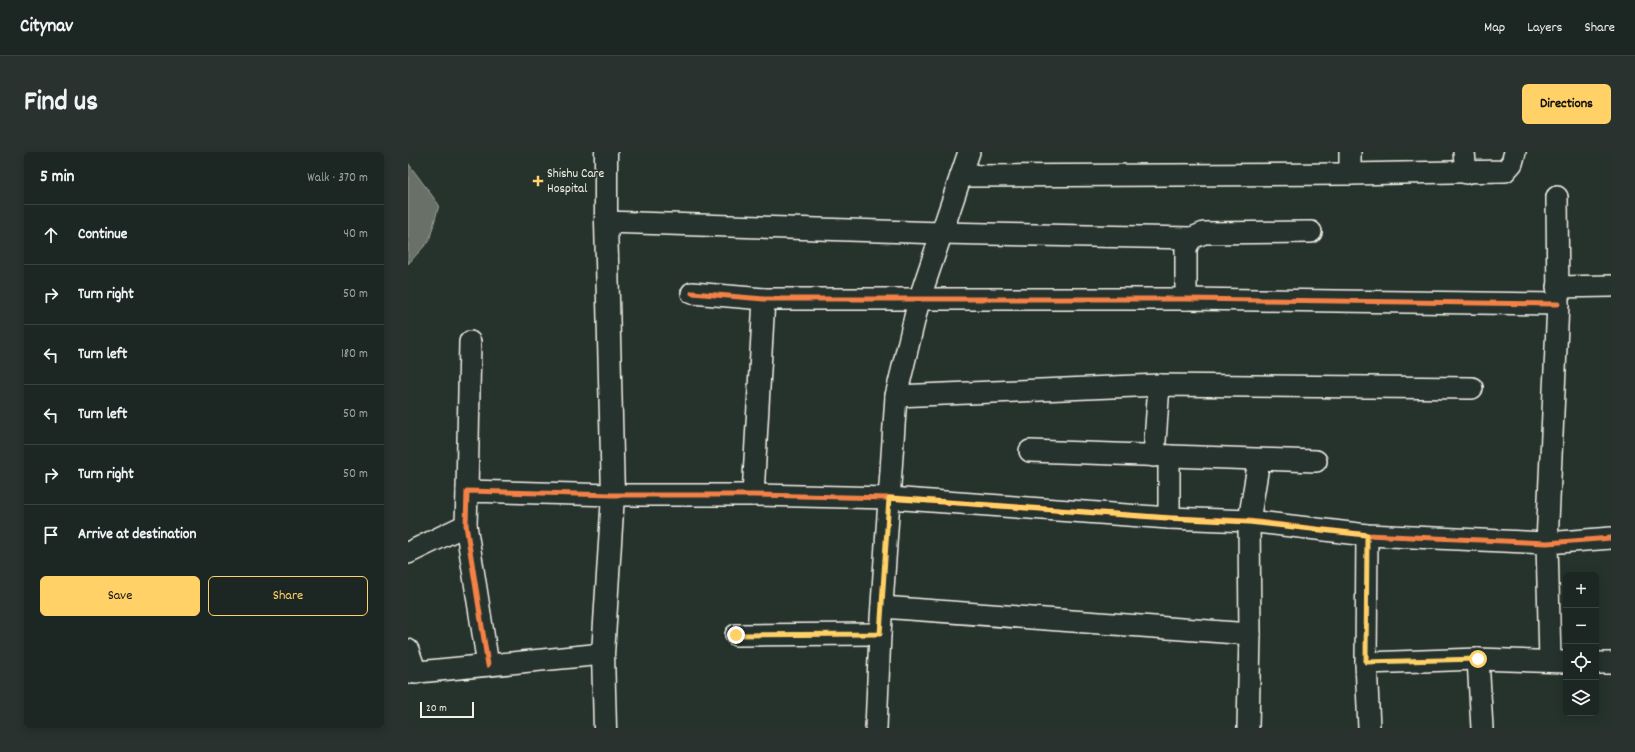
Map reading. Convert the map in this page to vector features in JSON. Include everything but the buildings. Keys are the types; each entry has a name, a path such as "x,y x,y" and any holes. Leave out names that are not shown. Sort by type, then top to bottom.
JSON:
{"street":[{"path":"605,728 603,654 613,495 606,222 606,152"},
{"path":"876,728 880,634 896,396 919,300 969,152"},
{"path":"1350,152 1350,174"},
{"path":"1464,152 1466,173"},
{"path":"962,176 1466,173 1505,171 1512,163 1515,152"},
{"path":"1366,662 1478,659 1558,661 1547,543 1557,295 1556,197"},
{"path":"606,222 941,233 1192,238 1204,233 1311,232"},
{"path":"1186,299 1186,247 1192,238"},
{"path":"692,293 764,299 1186,299 1557,295 1611,286"},
{"path":"753,495 764,299"},
{"path":"470,342 466,525 488,665"},
{"path":"896,396 1159,385 1472,388"},
{"path":"1159,385 1162,456 1169,518"},
{"path":"1030,452 1316,461"},
{"path":"1248,728 1250,634 1249,522 1259,460"},
{"path":"467,491 613,495 753,495 889,498 1169,518 1249,522 1367,535 1547,543 1611,538"},
{"path":"408,553 466,525"},
{"path":"1367,535 1366,662 1369,728"},
{"path":"882,607 1250,634"},
{"path":"736,635 880,634"},
{"path":"408,650 412,673 603,654"},
{"path":"1478,659 1482,728"},
{"path":"1599,663 1611,663"}],"shaded area":[{"path":"408,163 439,205 429,241 408,264"}],"cycle path":[{"path":"692,293 764,299 1186,299 1558,304"},
{"path":"488,665 466,525 467,491 613,495 753,495 889,498 1169,518 1249,521 1367,535 1547,543 1611,538"}],"place":[{"name":"Shishu Care Hospital","path":"538,181"}],"route":[{"path":"736,635 880,634 889,498 1169,518 1249,522 1367,535 1366,662 1478,659"}]}
